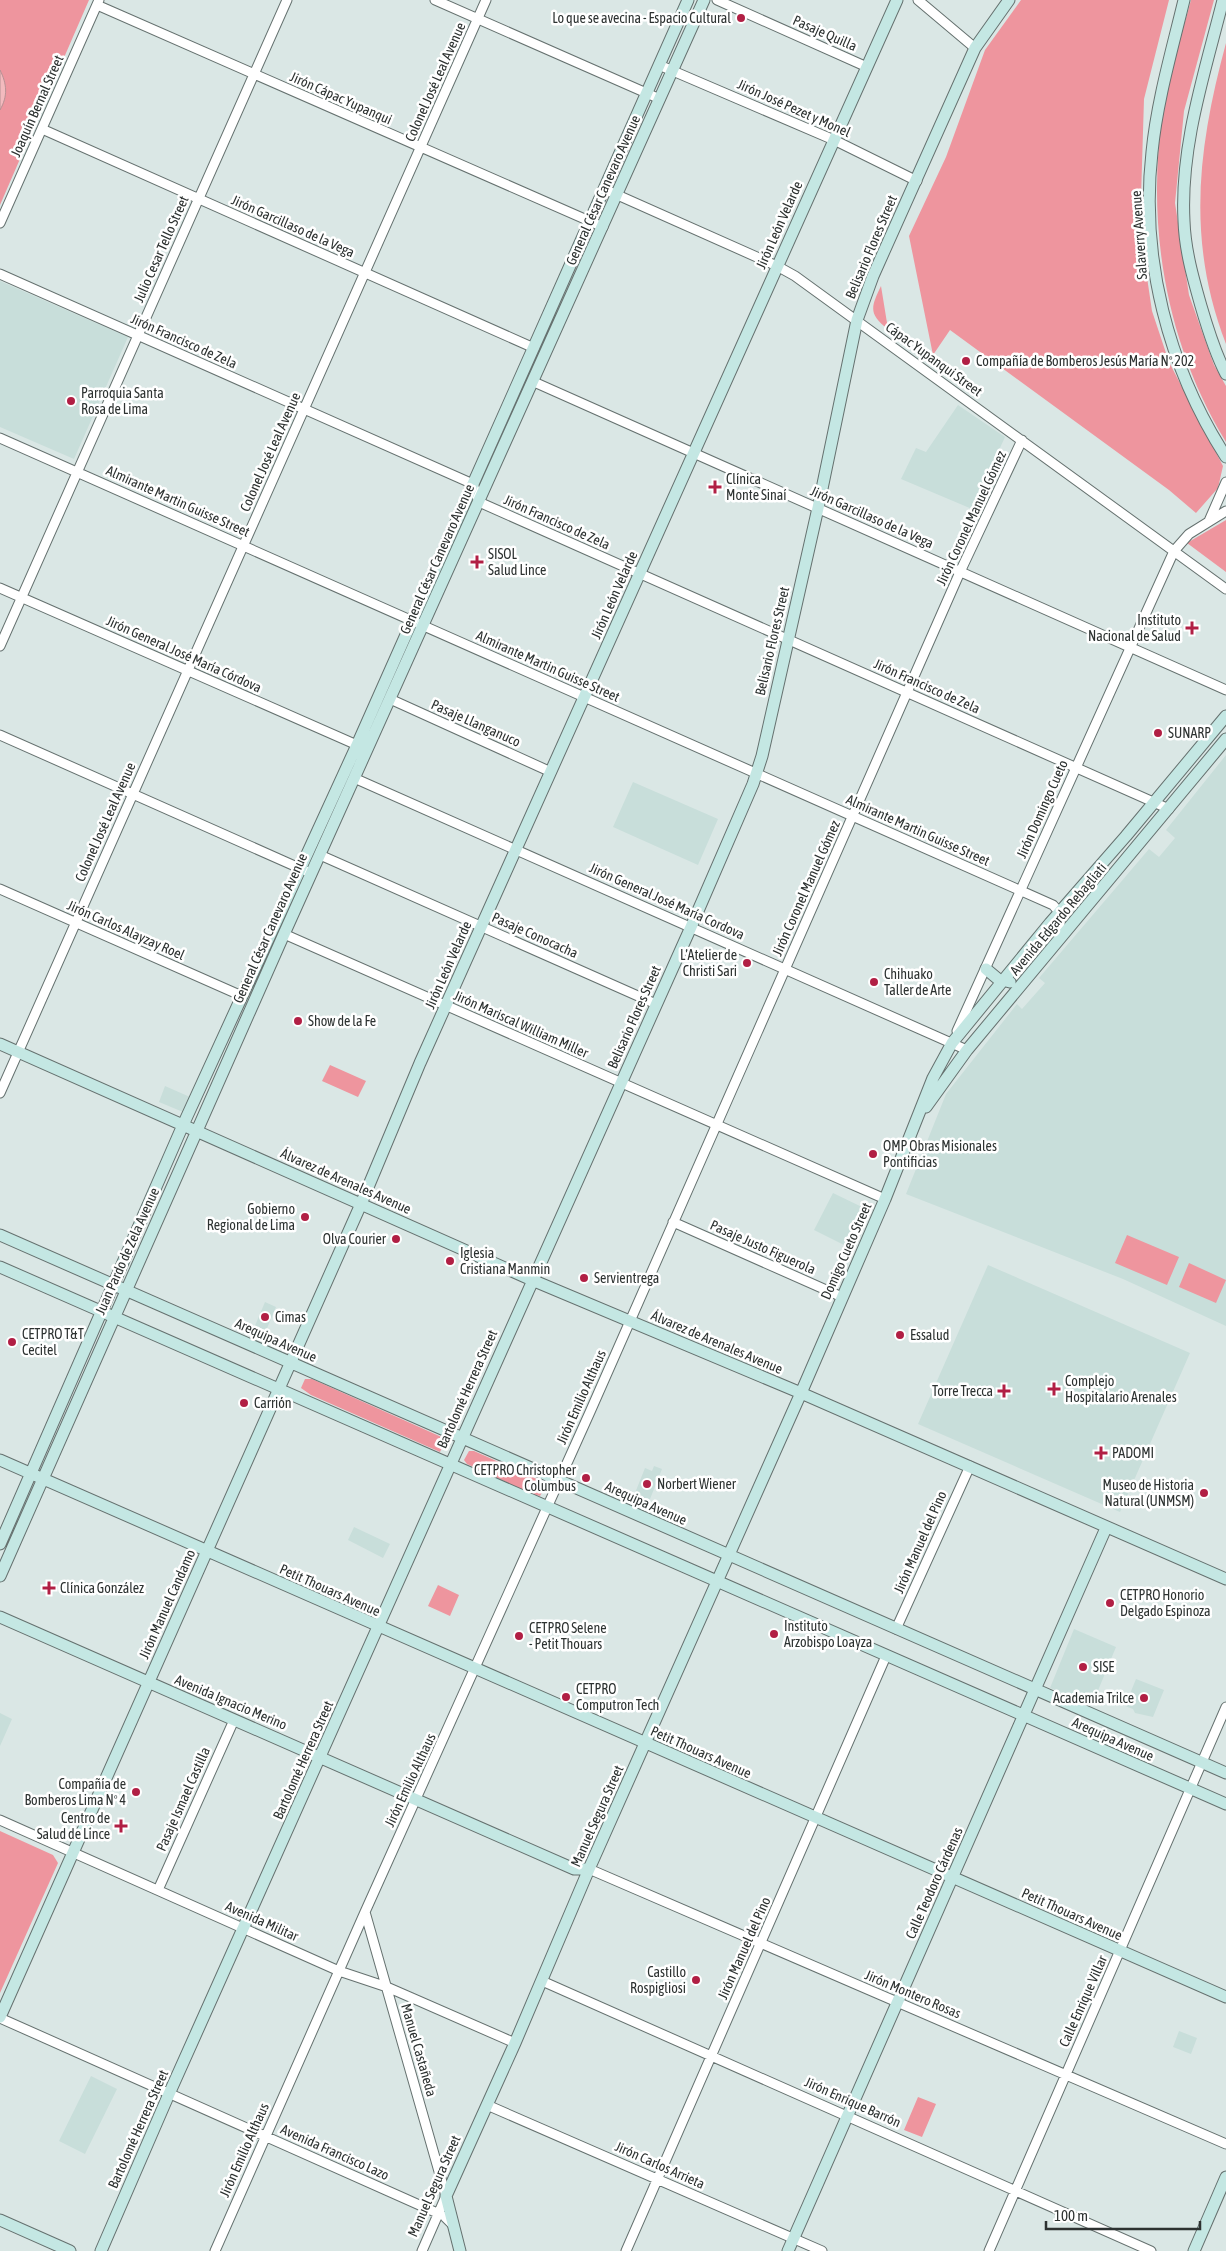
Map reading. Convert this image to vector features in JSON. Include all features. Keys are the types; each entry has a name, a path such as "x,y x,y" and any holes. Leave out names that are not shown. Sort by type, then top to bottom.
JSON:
{"main road":[{"name":"General César Canevaro Avenue","path":"183,1125 357,745 688,0"},
{"name":"General César Canevaro Avenue","path":"197,1131 704,0"},
{"name":"Jirón León Velarde","path":"361,1204 446,1006 897,0"},
{"name":"Belisario Flores Street","path":"532,1280 691,927 756,773 818,508 857,320 876,270 974,48 1009,0"},
{"name":"Salaverry Avenue","path":"1184,0 1158,109 1152,153 1150,206 1152,249 1163,314 1174,350 1200,408 1226,456"},
{"path":"1223,0 1194,114 1187,154 1184,219 1188,255 1198,295 1211,340 1226,374"},
{"name":"Avenida Edgardo Rebagliati","path":"952,1043 1226,716"},
{"name":"Avenida Edgardo Rebagliati","path":"917,1121 968,1050 1226,739"},
{"path":"986,969 998,979 1023,985"},
{"name":"Jirón Domingo Cueto","path":"917,1121 924,1096 952,1043"},
{"path":"0,1044 183,1125"},
{"name":"Domigo Cueto Street","path":"801,1393 917,1121"},
{"name":"Álvarez de Arenales Avenue","path":"183,1125 532,1280 801,1393 1226,1579"},
{"name":"Juan Pardo de Zela Avenue","path":"0,1544 183,1125"},
{"name":"Juan Pardo de Zela Avenue","path":"0,1576 197,1131"},
{"name":"Jirón Manuel Candamo","path":"0,2017 361,1204"},
{"name":"Arequipa Avenue","path":"0,1235 1226,1773"},
{"name":"Arequipa Avenue","path":"0,1267 1226,1804"},
{"name":"Bartolomé Herrera Street","path":"101,2251 169,2094 532,1280"},
{"name":"Manuel Segura Street","path":"446,2196 488,2105 590,1869 801,1393"},
{"name":"Petit Thouars Avenue","path":"0,1460 206,1552 1226,1997"},
{"name":"Calle Teodoro Cárdenas","path":"788,2251 1036,1691 1106,1528"},
{"name":"Avenida Ignacio Merino","path":"0,1617 574,1869 590,1869"},
{"path":"1194,2251 1226,2177"},
{"path":"446,2196 460,2251"},
{"path":"0,2220 70,2251"}],"street":[{"name":"Julio Cesar Tello Street","path":"0,646 287,0"},
{"path":"435,0 660,99"},
{"name":"Colonel José Leal Avenue","path":"0,1093 486,0"},
{"name":"Pasaje Quilla","path":"717,0 868,66"},
{"path":"918,0 974,48"},
{"name":"Jirón Cápac Yupanqui","path":"98,2 420,148 603,227"},
{"name":"Joaquín Bernal Street","path":"0,223 98,2"},
{"name":"Jirón José Pezet y Monel","path":"660,65 834,140 917,180"},
{"name":"Jirón Garcillaso de la Vega","path":"42,129 534,348"},
{"name":"Cápac Yupanqui Street","path":"604,189 777,266 857,320 1226,589"},
{"name":"Jirón Francisco de Zela","path":"0,274 473,484"},
{"name":"Jirón Garcillaso de la Vega","path":"534,382 1226,690"},
{"name":"Almirante Martin Guisse Street","path":"0,438 1053,905 1060,913"},
{"name":"Jirón Coronel Manuel Gómez","path":"630,1321 960,572 1022,440"},
{"name":"Jirón Domingo Cueto","path":"1208,521 1226,482"},
{"path":"473,484 479,502"},
{"name":"Jirón Francisco de Zela","path":"479,502 1169,809"},
{"name":"Jirón Domingo Cueto","path":"952,1043 1174,551 1190,534 1226,511"},
{"name":"Jirón General José María Córdova","path":"0,588 357,745"},
{"name":"Pasaje Llanganuco","path":"390,699 551,772"},
{"path":"0,735 312,873"},
{"name":"Jirón General José María Cordova","path":"354,778 968,1050"},
{"name":"Pasaje Conocacha","path":"320,854 656,1004"},
{"name":"Jirón Carlos Alayzay Roel","path":"0,890 242,996"},
{"path":"1060,913 1060,937"},
{"name":"Jirón Mariscal William Miller","path":"284,934 885,1199"},
{"name":"Pasaje Justo Figuerola","path":"673,1222 842,1297"},
{"name":"Jirón Emilio Althaus","path":"215,2251 365,1912 476,1670 630,1321"},
{"name":"Jirón Manuel del Pino","path":"896,1629 970,1466"},
{"name":"Jirón Manuel del Pino","path":"626,2251 886,1656"},
{"name":"Calle Enrique Villar","path":"989,2251 1226,1708"},
{"name":"Pasaje Ismael Castilla","path":"158,1890 234,1720"},
{"name":"Avenida Militar","path":"0,1820 339,1970 387,1987 515,2043"},
{"name":"Jirón Montero Rosas","path":"590,1869 1226,2144"},
{"name":"Manuel Castañeda","path":"365,1912 446,2196"},
{"name":"Jirón Enrique Barrón","path":"542,1981 1152,2251"},
{"name":"Avenida Francisco Lazo","path":"0,2017 438,2214 450,2220 453,2225"},
{"name":"Jirón Carlos Arrieta","path":"488,2105 822,2251"},
{"name":"Manuel Segura Street","path":"422,2251 446,2196"}],"shaded area":[{"path":"0,0 89,0 0,205"},
{"path":"1021,0 1169,0 1144,99 1140,230 1152,311 1169,362 1223,466 1218,488 1196,513 1169,490 950,330 933,355 909,236 946,157 985,50"},
{"path":"1191,0 1214,0 1184,111 1175,203 1189,295 1214,365 1226,386 1226,442 1205,403 1187,362 1174,321 1159,235 1157,191 1164,103"},
{"path":"1226,43 1226,344 1213,305 1205,268 1200,194 1209,119"},
{"path":"0,70 6,90 0,110"},
{"path":"0,281 128,337 74,459 0,427"},
{"path":"881,286 888,329 877,319 873,310 875,299"},
{"path":"958,405 1005,437 972,509 901,479 916,448 926,452"},
{"path":"1226,520 1226,572 1187,543"},
{"path":"1226,755 1226,1326 1123,1279 906,1194 946,1094 1017,1004 1022,1009 1045,983 1039,978 1149,849 1159,857 1175,838 1166,830"},
{"path":"633,782 718,819 698,865 613,827"},
{"path":"330,1065 366,1081 358,1097 322,1081"},
{"path":"165,1086 190,1097 183,1112 159,1102"},
{"path":"833,1193 864,1208 846,1246 814,1230"},
{"path":"1127,1235 1179,1257 1167,1285 1115,1263"},
{"path":"1189,1263 1226,1280 1216,1303 1179,1287"},
{"name":"Complejo Hospitalario Arenales","path":"988,1265 1190,1353 1120,1512 918,1424"},
{"name":"Cimas","path":"265,1302 276,1307 265,1333 254,1328"},
{"path":"305,1379 312,1379 446,1439 440,1452 311,1395 301,1388"},
{"path":"469,1451 474,1451 541,1481 545,1486 540,1496 467,1464 464,1460"},
{"name":"Norbert Wiener","path":"654,1466 662,1469 648,1504 633,1498 645,1468 652,1471"},
{"path":"354,1527 390,1544 383,1558 348,1540"},
{"path":"438,1585 459,1595 450,1616 428,1606"},
{"name":"SISE","path":"1074,1629 1116,1647 1092,1705 1050,1688"},
{"name":"Academia Trilce","path":"1136,1679 1164,1690 1153,1717 1135,1713 1133,1709 1125,1706"},
{"path":"0,1713 12,1719 0,1746"},
{"path":"0,1831 53,1855 58,1863 0,1993"},
{"path":"1179,2031 1197,2038 1191,2054 1173,2047"},
{"path":"91,2076 117,2089 85,2154 59,2141"},
{"path":"918,2097 936,2104 922,2137 904,2130"}],"place":[{"name":"Lo que se avecina - Espacio Cultural","path":"741,18"},
{"name":"Compañía de Bomberos Jesús María Nº 202","path":"966,361"},
{"name":"Parroquia Santa Rosa de Lima","path":"71,401"},
{"name":"Clínica Monte Sinaí","path":"715,487"},
{"name":"SISOL Salud Lince","path":"477,562"},
{"name":"Instituto Nacional de Salud","path":"1192,628"},
{"name":"SUNARP","path":"1158,733"},
{"name":"L’Atelier de Christi Sari","path":"747,963"},
{"name":"Chihuako Taller de Arte","path":"874,982"},
{"name":"Show de la Fe","path":"298,1021"},
{"name":"OMP Obras Misionales Pontificias","path":"873,1154"},
{"name":"Gobierno Regional de Lima","path":"305,1217"},
{"name":"Olva Courier","path":"396,1239"},
{"name":"Iglesia Cristiana Manmin","path":"450,1261"},
{"name":"Servientrega","path":"584,1278"},
{"name":"Cimas","path":"265,1317"},
{"name":"Essalud","path":"900,1335"},
{"name":"CETPRO T&T Cecitel","path":"12,1342"},
{"name":"Complejo Hospitalario Arenales","path":"1054,1389"},
{"name":"Torre Trecca","path":"1004,1391"},
{"name":"Carrión","path":"244,1403"},
{"name":"PADOMI","path":"1101,1453"},
{"name":"CETPRO Christopher Columbus","path":"586,1478"},
{"name":"Norbert Wiener","path":"647,1484"},
{"name":"Museo de Historia Natural (UNMSM)","path":"1204,1493"},
{"name":"Clínica González","path":"49,1588"},
{"name":"CETPRO Honorio Delgado Espinoza","path":"1110,1603"},
{"name":"Instituto Arzobispo Loayza","path":"774,1634"},
{"name":"CETPRO Selene - Petit Thouars","path":"519,1636"},
{"name":"SISE","path":"1083,1667"},
{"name":"CETPRO Computron Tech","path":"566,1697"},
{"name":"Academia Trilce","path":"1144,1698"},
{"name":"Compañía de Bomberos Lima Nº 4","path":"136,1792"},
{"name":"Centro de Salud de Lince","path":"121,1826"},
{"name":"Castillo Rospigliosi","path":"696,1980"}]}
